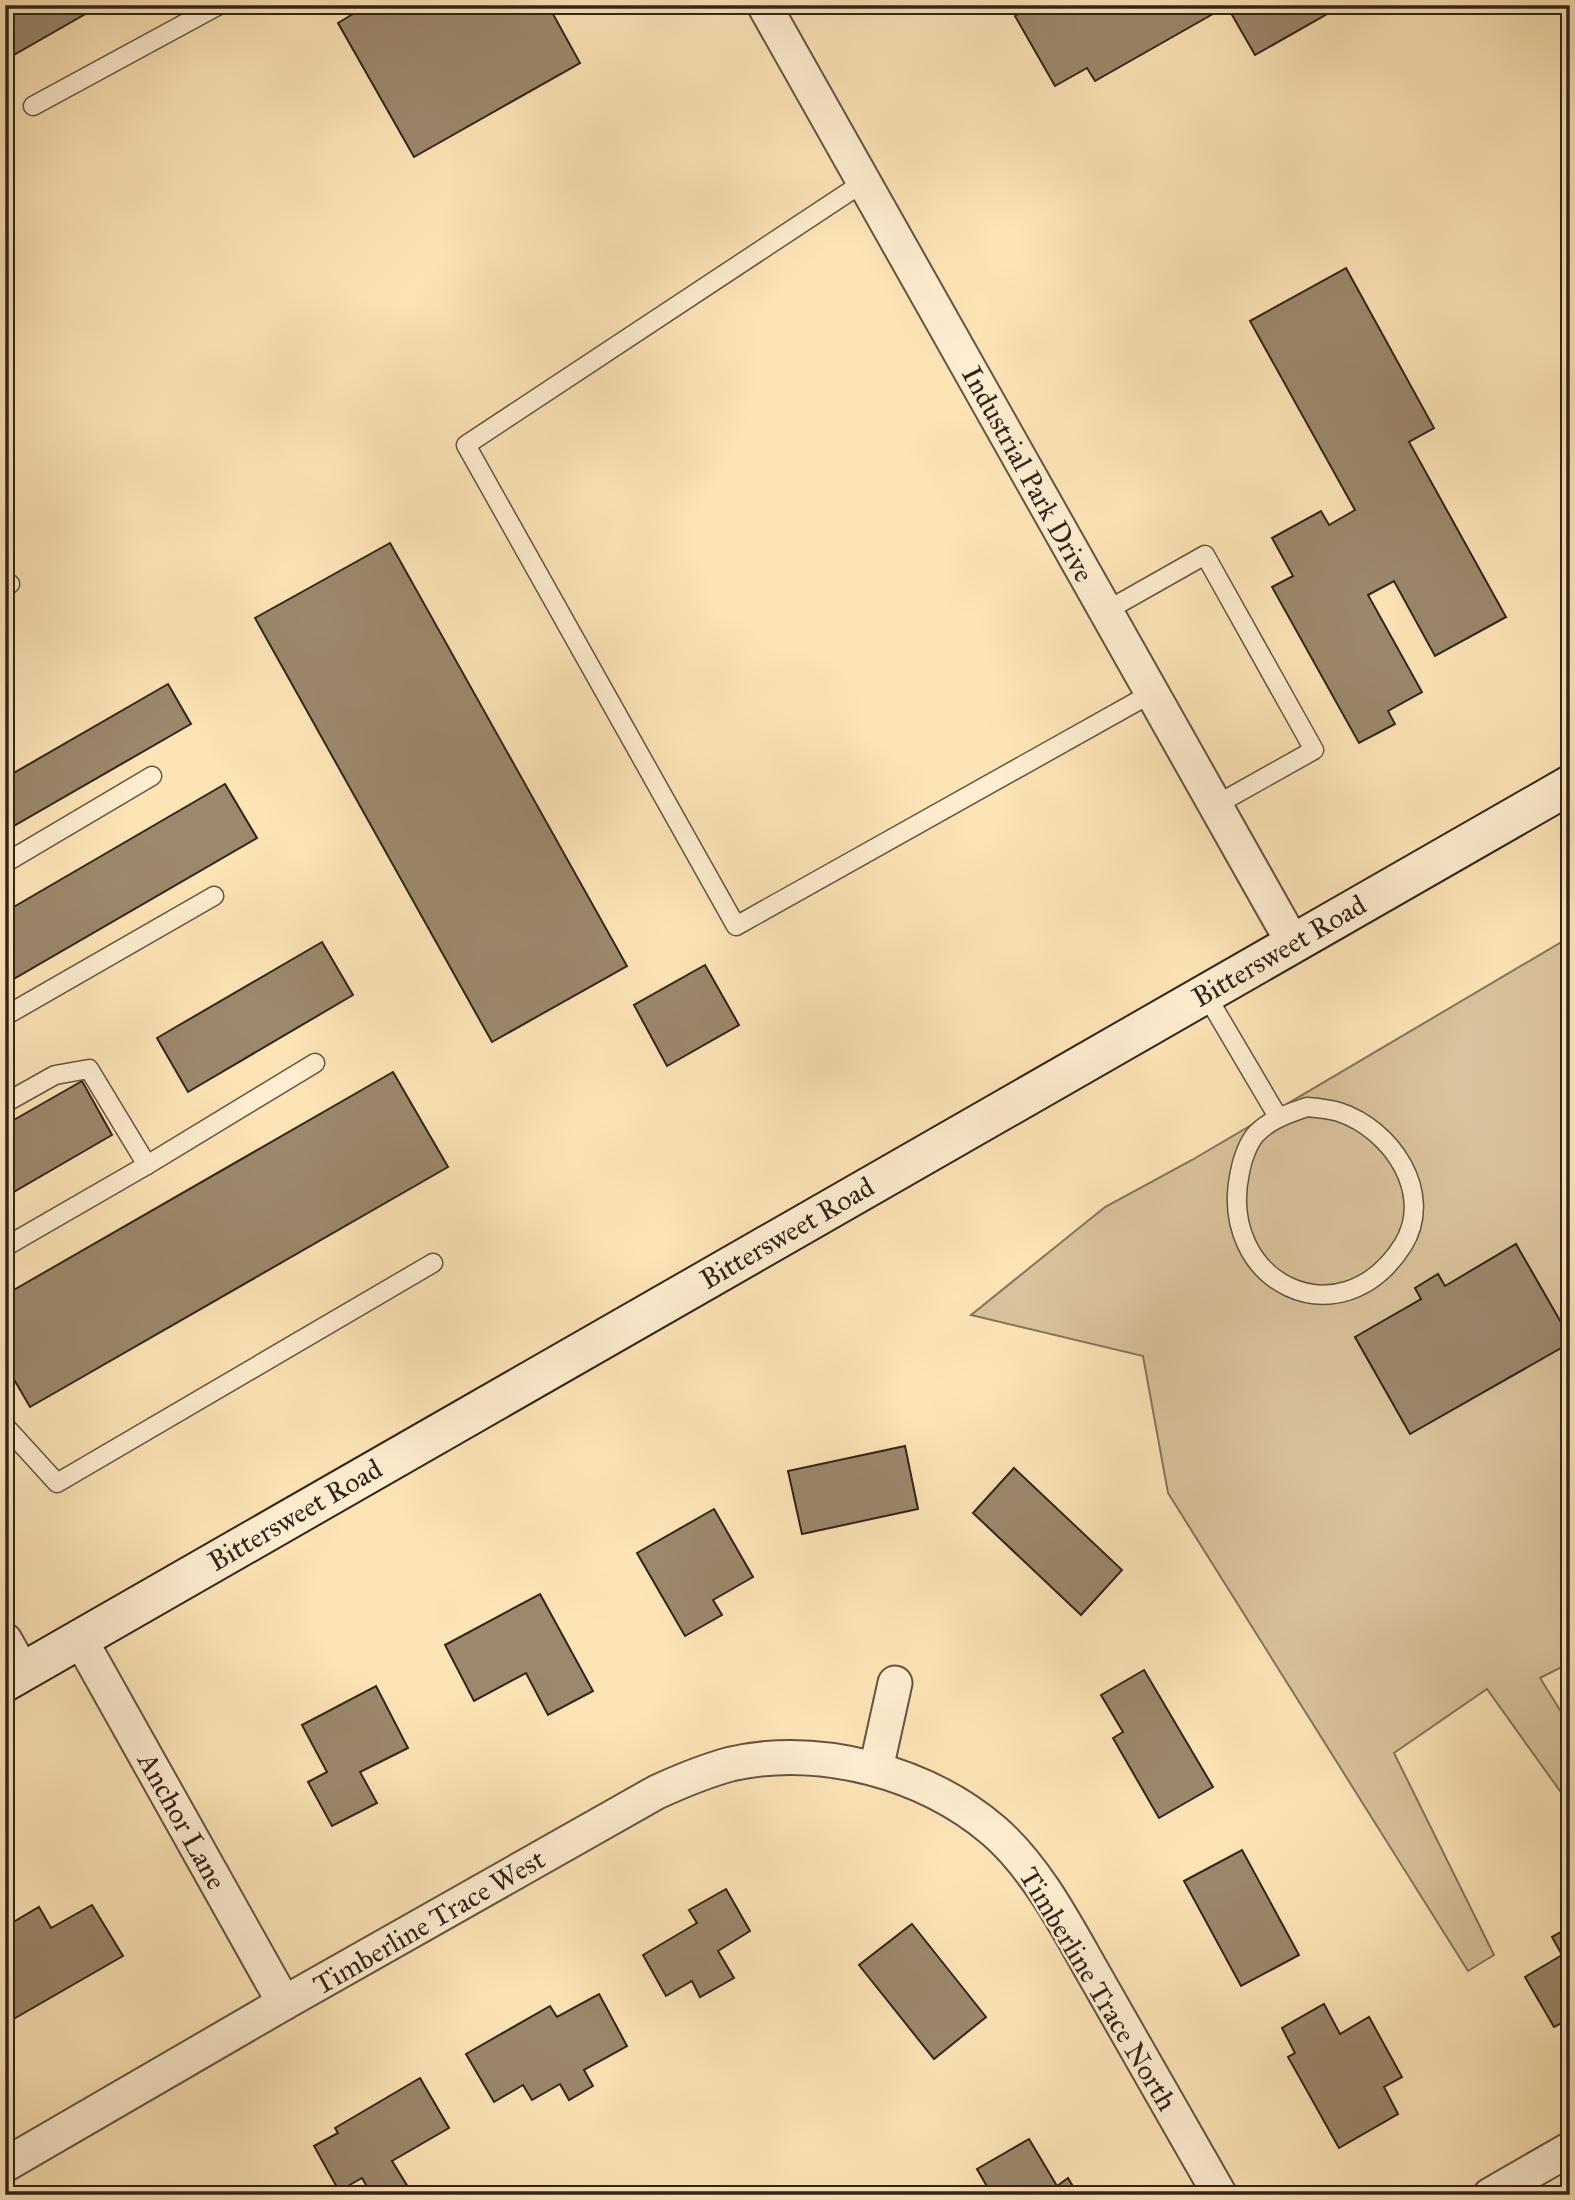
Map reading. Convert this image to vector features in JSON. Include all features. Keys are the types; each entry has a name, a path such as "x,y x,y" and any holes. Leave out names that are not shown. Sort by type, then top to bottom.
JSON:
{"street":[{"name":"Industrial Park Drive","path":"764,5 1293,943"},
{"name":"Bittersweet Road","path":"11,1664 80,1639 1570,785"},
{"name":"Anchor Lane","path":"80,1639 284,2003"},
{"path":"876,1769 895,1684"},
{"name":"Timberline Trace West","path":"5,2165 657,1792 693,1776 732,1764 785,1757 838,1760 876,1769"},
{"name":"Timberline Trace North","path":"876,1769 914,1782 960,1808 994,1832 1028,1868 1068,1929 1220,2195"},
{"path":"1490,2195 1570,2149"}],"lane":[{"path":"33,106 219,5"},
{"path":"864,182 466,445 736,926 1152,694"},
{"path":"1105,611 1205,555 1314,750 1216,805"},
{"path":"5,863 152,776"},
{"path":"5,1016 214,896"},
{"path":"1205,993 1279,1117"},
{"path":"5,1247 315,1063"},
{"path":"5,1103 55,1075 89,1069 147,1165"},
{"path":"1307,1107 1339,1112 1367,1126 1389,1145 1408,1171 1415,1202 1410,1233 1393,1261 1368,1283 1340,1293 1309,1295 1286,1288 1261,1266 1244,1242 1237,1217 1236,1190 1242,1161 1255,1134 1279,1117 1307,1107"},
{"path":"5,1426 57,1483 433,1264"}],"shaded area":[{"path":"1570,937 1570,1663 1540,1678 1570,1726 1570,1805 1487,1689 1394,1753 1494,1955 1468,1971 1168,1493 1143,1356 971,1315 1105,1207 1192,1160"}],"building":[{"path":"5,5 101,5 5,60"},
{"path":"368,5 548,5 580,63 414,157 338,23"},
{"path":"1034,5 1343,5 1255,55 1227,6 1095,81 1087,68 1055,86 1015,16"},
{"path":"1346,268 1434,428 1409,442 1506,617 1435,656 1394,581 1368,595 1422,692 1388,711 1395,724 1359,743 1272,587 1293,576 1272,538 1321,511 1329,525 1355,510 1250,321"},
{"path":"390,543 627,966 492,1042 255,618"},
{"path":"168,684 191,724 5,831 5,778"},
{"path":"225,784 257,838 5,984 5,912"},
{"path":"322,942 353,995 188,1092 157,1038"},
{"path":"705,965 739,1025 667,1066 634,1005"},
{"path":"393,1072 448,1167 30,1407 5,1364 5,1295"},
{"path":"82,1081 112,1135 5,1197 5,1125"},
{"path":"1516,1244 1570,1338 1570,1343 1410,1434 1355,1337 1421,1299 1415,1288 1438,1274 1445,1286"},
{"path":"905,1446 918,1509 802,1534 788,1471"},
{"path":"1014,1468 1122,1570 1081,1615 973,1513"},
{"path":"714,1509 753,1577 713,1600 722,1615 685,1636 637,1553"},
{"path":"540,1594 593,1691 548,1715 526,1673 474,1701 445,1645"},
{"path":"1144,1670 1213,1787 1159,1818 1113,1738 1123,1732 1101,1695"},
{"path":"376,1686 408,1748 360,1772 377,1803 332,1826 308,1782 327,1772 302,1725"},
{"path":"1242,1850 1299,1955 1241,1986 1184,1881"},
{"path":"726,1889 750,1931 718,1951 734,1978 700,1997 692,1981 666,1996 643,1955 697,1923 689,1910"},
{"path":"92,1905 123,1956 10,2021 5,2013 5,1927 39,1907 51,1928"},
{"path":"912,1924 986,2017 934,2059 859,1965"},
{"path":"1570,1927 1570,2019 1554,2027 1525,1977 1562,1955 1552,1937"},
{"path":"599,1994 627,2046 584,2070 593,2086 569,2100 560,2084 532,2100 523,2085 494,2102 466,2054 550,2006 557,2017"},
{"path":"1324,2004 1340,2034 1369,2017 1402,2077 1384,2087 1398,2114 1339,2148 1288,2057 1295,2053 1282,2028"},
{"path":"420,2078 449,2128 392,2161 408,2187 394,2195 372,2195 362,2178 339,2191 314,2146 338,2133 335,2128"},
{"path":"1029,2139 1057,2186 1068,2178 1078,2195 992,2195 977,2169"}]}
